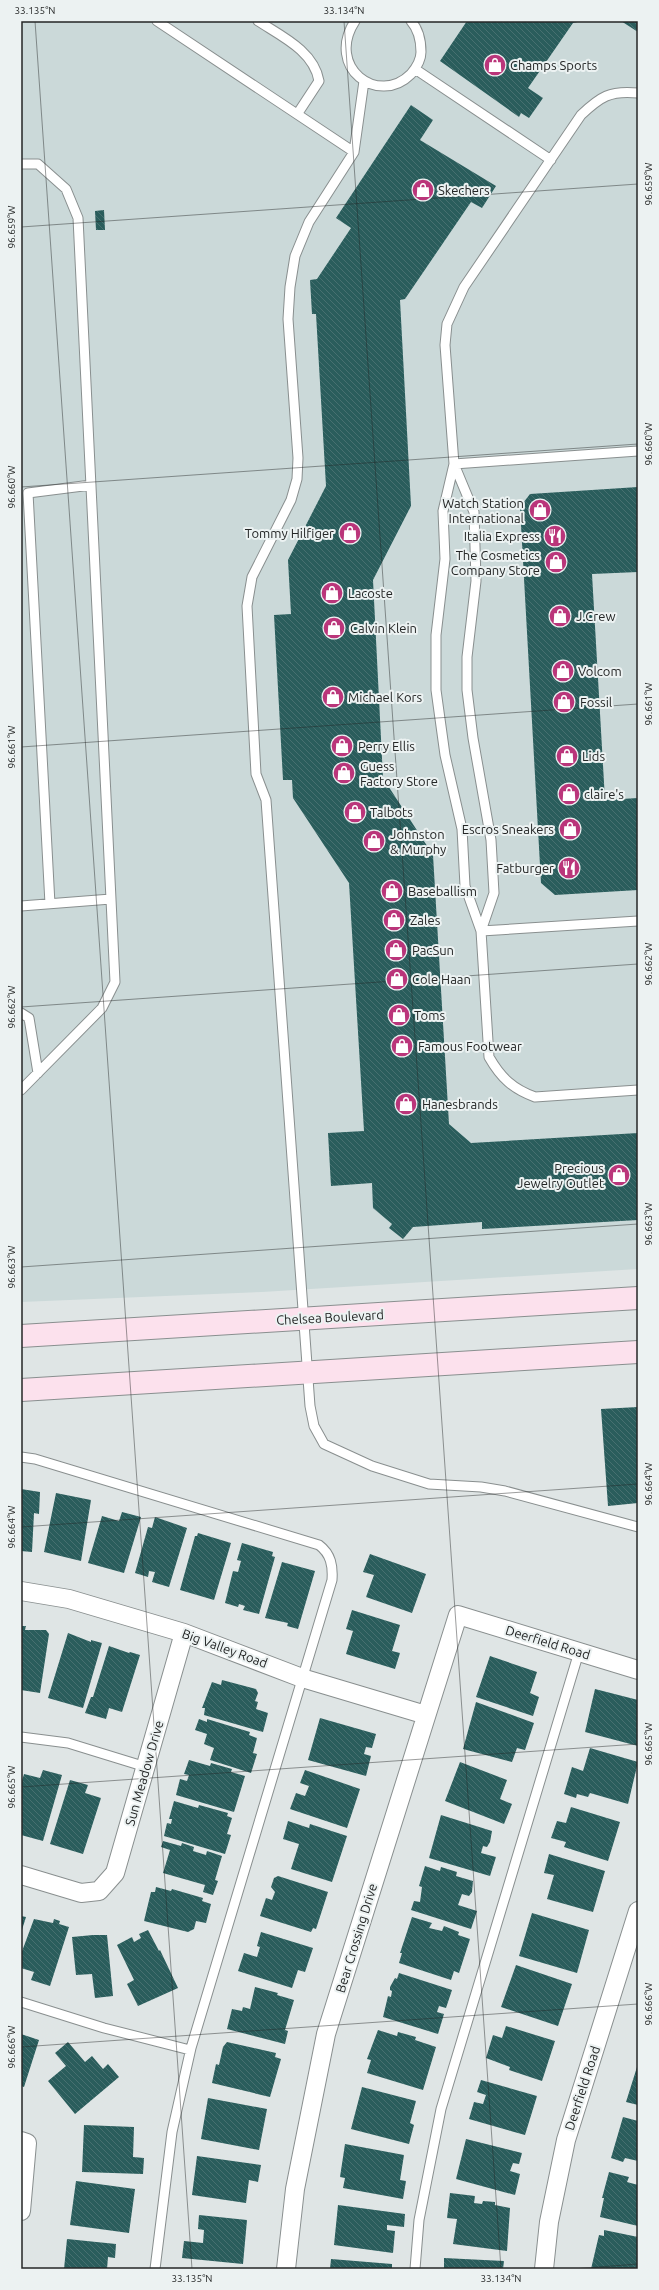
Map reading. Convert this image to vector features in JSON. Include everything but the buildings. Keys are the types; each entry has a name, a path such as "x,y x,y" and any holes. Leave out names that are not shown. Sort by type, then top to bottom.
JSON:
{"main road":[{"name":"Chelsea Boulevard","path":"21,1336 638,1298"},
{"path":"21,1390 638,1352"}],"street":[{"name":"Big Valley Road","path":"21,1591 69,1599 184,1633 302,1678 426,1715"},
{"name":"Deerfield Road","path":"458,1615 638,1670"},
{"name":"Bear Crossing Drive","path":"286,2269 295,2188 326,2034 458,1615"},
{"name":"Sun Meadow Drive","path":"21,1875 81,1893 99,1891 115,1873 184,1633"},
{"name":"Deerfield Road","path":"544,2269 549,2222 566,2140 638,1911"},
{"path":"21,2211 24,2142"}],"lane":[{"path":"157,21 298,113 354,152"},
{"path":"258,21 299,48 317,69 319,81 298,113"},
{"path":"355,21 346,36 345,53 351,69 364,81 378,86 392,85 405,79 415,69 421,55 421,40 415,26 411,21"},
{"path":"415,69 551,160"},
{"path":"364,81 354,152 309,222 295,256 290,287 288,319 298,458 297,479 291,500 252,577 247,606 256,774 266,800 304,1319 306,1373 314,1426 324,1444 372,1466 429,1484 481,1487 505,1491 638,1527"},
{"path":"481,931 494,893 491,840 473,738 467,690 467,657 476,580 474,512 454,464 444,345 447,324 464,287 580,115 598,99 619,91 638,92"},
{"path":"21,164 38,164 66,189 78,218 115,982 102,1008 21,1090"},
{"path":"454,464 638,451"},
{"path":"454,464 443,511 445,559 436,635 436,690 445,755 462,829 465,886 481,931 489,1057 498,1073 509,1084 521,1092 535,1096 638,1090"},
{"path":"50,904 28,493 91,485"},
{"path":"21,906 111,899"},
{"path":"481,931 638,921"},
{"path":"21,1014 28,1018 38,1073"},
{"path":"21,1457 35,1459 319,1546 325,1550 332,1563 332,1580 190,2050 172,2132 155,2269"},
{"path":"415,2269 419,2220 441,2109 579,1652"},
{"path":"21,1737 68,1743 146,1767"},
{"path":"21,2002 104,2028 190,2050"}],"shaded area":[{"path":"21,21 638,21 638,1269 262,1292 21,1302"}],"place":[{"name":"Champs Sports","path":"495,65"},
{"name":"Skechers","path":"423,190"},
{"name":"Watch Station International","path":"540,510"},
{"name":"Tommy Hilfiger","path":"350,533"},
{"name":"Italia Express","path":"555,536"},
{"name":"The Cosmetics Company Store","path":"556,562"},
{"name":"Lacoste","path":"332,593"},
{"name":"J.Crew","path":"560,616"},
{"name":"Calvin Klein","path":"334,628"},
{"name":"Volcom","path":"563,671"},
{"name":"Michael Kors","path":"333,697"},
{"name":"Fossil","path":"564,702"},
{"name":"Perry Ellis","path":"342,746"},
{"name":"Lids","path":"567,756"},
{"name":"Guess Factory Store","path":"344,773"},
{"name":"claire's","path":"569,794"},
{"name":"Talbots","path":"355,812"},
{"name":"Escros Sneakers","path":"570,829"},
{"name":"Johnston & Murphy","path":"374,841"},
{"name":"Fatburger","path":"569,868"},
{"name":"Baseballism","path":"392,891"},
{"name":"Zales","path":"394,920"},
{"name":"PacSun","path":"396,950"},
{"name":"Cole Haan","path":"397,979"},
{"name":"Toms","path":"399,1015"},
{"name":"Famous Footwear","path":"402,1046"},
{"name":"Hanesbrands","path":"406,1104"},
{"name":"Precious Jewelry Outlet","path":"619,1175"}]}
